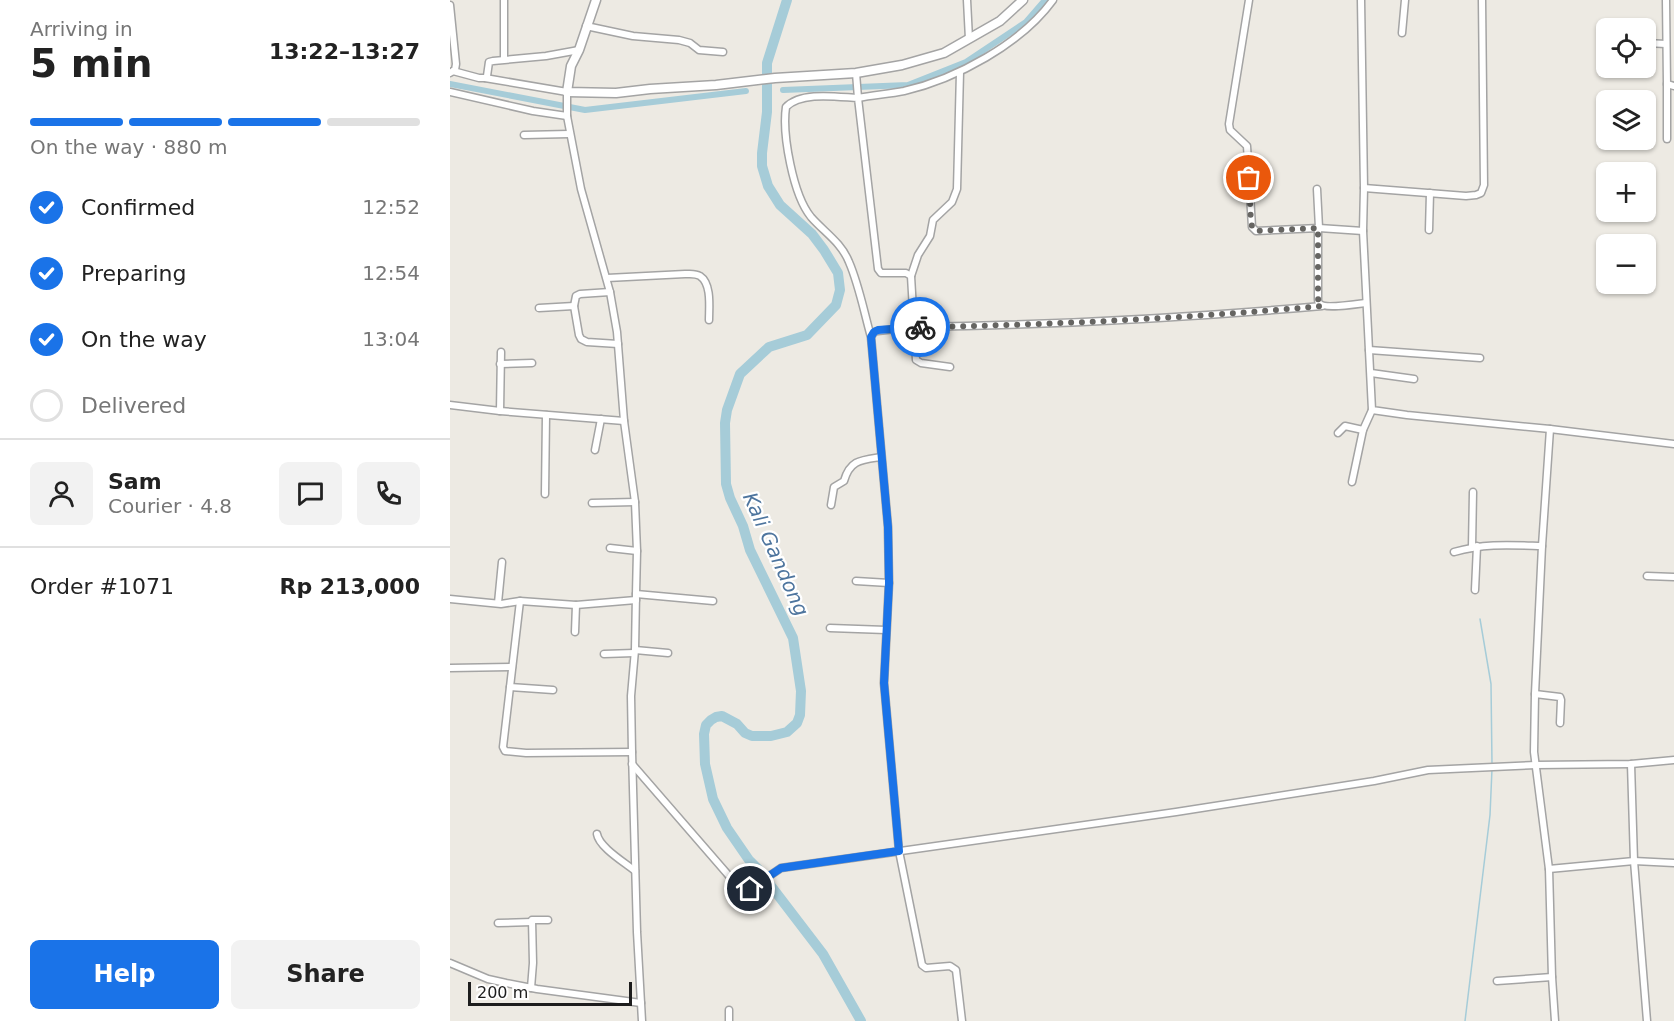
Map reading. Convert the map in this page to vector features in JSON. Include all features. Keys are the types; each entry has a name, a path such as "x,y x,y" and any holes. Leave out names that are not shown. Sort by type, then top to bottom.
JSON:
{"street":[{"path":"504,0 504,59"},
{"path":"596,0 579,50 571,66 567,113 569,134 581,189 610,292 618,344 634,502 637,550 635,651 631,696 632,764 642,1021"},
{"path":"967,0 969,39"},
{"path":"450,5 456,64 452,72 567,95 616,93 775,78 856,76 944,53 1000,21 1023,0"},
{"path":"962,1021 957,970 950,966 926,968 922,965 899,851 884,683 889,583 888,527 871,337 849,261 838,243 810,215 798,195 790,164 785,115 786,107 798,99 903,91 960,72 1016,38 1045,11 1053,0"},
{"path":"1249,0 1229,124 1230,130 1247,146 1251,224 1256,231 1318,228 1363,231"},
{"path":"1352,482 1363,430 1372,410 1363,231 1361,0"},
{"path":"1402,33 1405,0"},
{"path":"1364,188 1454,196 1481,193 1484,186 1482,0"},
{"path":"1666,0 1666,44 1670,85 1667,139"},
{"path":"586,26 633,36 680,40 690,43 699,50 723,52"},
{"path":"1656,44 1666,44"},
{"path":"485,78 489,62 579,50"},
{"path":"950,367 921,363 916,360 911,276 918,255 930,236 933,220 952,202 955,196 960,72"},
{"path":"856,76 878,269 881,273 906,273 911,276"},
{"path":"450,92 533,111 567,113"},
{"path":"524,135 569,134"},
{"path":"1317,189 1318,299 1322,306"},
{"path":"1429,230 1430,193"},
{"path":"607,278 695,274 706,286 709,320"},
{"path":"610,292 578,294 574,306 581,339 587,342 618,344"},
{"path":"871,337 878,330 914,327 994,326 1209,316 1365,303"},
{"path":"539,308 574,306"},
{"path":"1369,350 1480,358"},
{"path":"500,411 501,352"},
{"path":"500,364 532,363"},
{"path":"1371,373 1414,379"},
{"path":"450,405 624,421"},
{"path":"1372,410 1674,444"},
{"path":"545,494 546,415"},
{"path":"595,450 601,419"},
{"path":"1338,433 1345,426 1363,430"},
{"path":"1550,429 1542,546 1534,752 1549,869 1552,977 1556,1021"},
{"path":"831,505 834,487 844,481 847,470 851,466 864,460 881,457"},
{"path":"1473,492 1475,590"},
{"path":"591,502 634,502"},
{"path":"1454,552 1475,546 1542,546"},
{"path":"610,548 637,550"},
{"path":"498,603 502,562"},
{"path":"1647,576 1674,577"},
{"path":"856,581 889,583"},
{"path":"450,599 576,605 636,597 712,601"},
{"path":"520,601 504,751 526,753 632,752"},
{"path":"576,605 576,632"},
{"path":"830,628 886,630"},
{"path":"604,654 635,651 668,654"},
{"path":"450,668 512,667"},
{"path":"510,687 553,690"},
{"path":"1535,694 1560,697 1560,723"},
{"path":"632,764 741,891 745,892 781,868 1176,812 1374,781 1428,770 1536,765 1631,764 1674,760"},
{"path":"1631,764 1634,861 1647,1021"},
{"path":"597,834 598,840 605,847 635,871"},
{"path":"1549,869 1634,861 1674,863"},
{"path":"498,923 548,920"},
{"path":"531,988 532,922"},
{"path":"450,963 488,979 531,988 641,1003"},
{"path":"1497,981 1552,977"},
{"path":"729,1010 729,1021"}],"waterway":[{"name":"Kali Gandong","path":"787,0 767,63 767,112 762,166 768,186 780,205 812,234 824,250 838,273 840,290 836,305 807,335 769,347 740,374 727,410 725,423 726,484 750,550 793,638 801,691 800,715 797,723 787,732 771,736 752,736 722,716 716,717 706,725 705,764 713,799 727,828 749,860 823,954 861,1021"},
{"path":"783,90 908,85 966,62 1026,22 1045,0"},
{"path":"450,84 585,110 746,91"},
{"path":"1480,619 1491,684 1492,764"},
{"path":"1465,1021 1490,815 1492,769"}],"way so far":[{"path":"920,327 1209,316 1322,306 1318,299 1318,228 1256,231 1251,224 1249,178"}],"route":[{"path":"750,889 781,868 899,851 884,683 889,583 888,527 871,337 878,330 920,327"}]}
